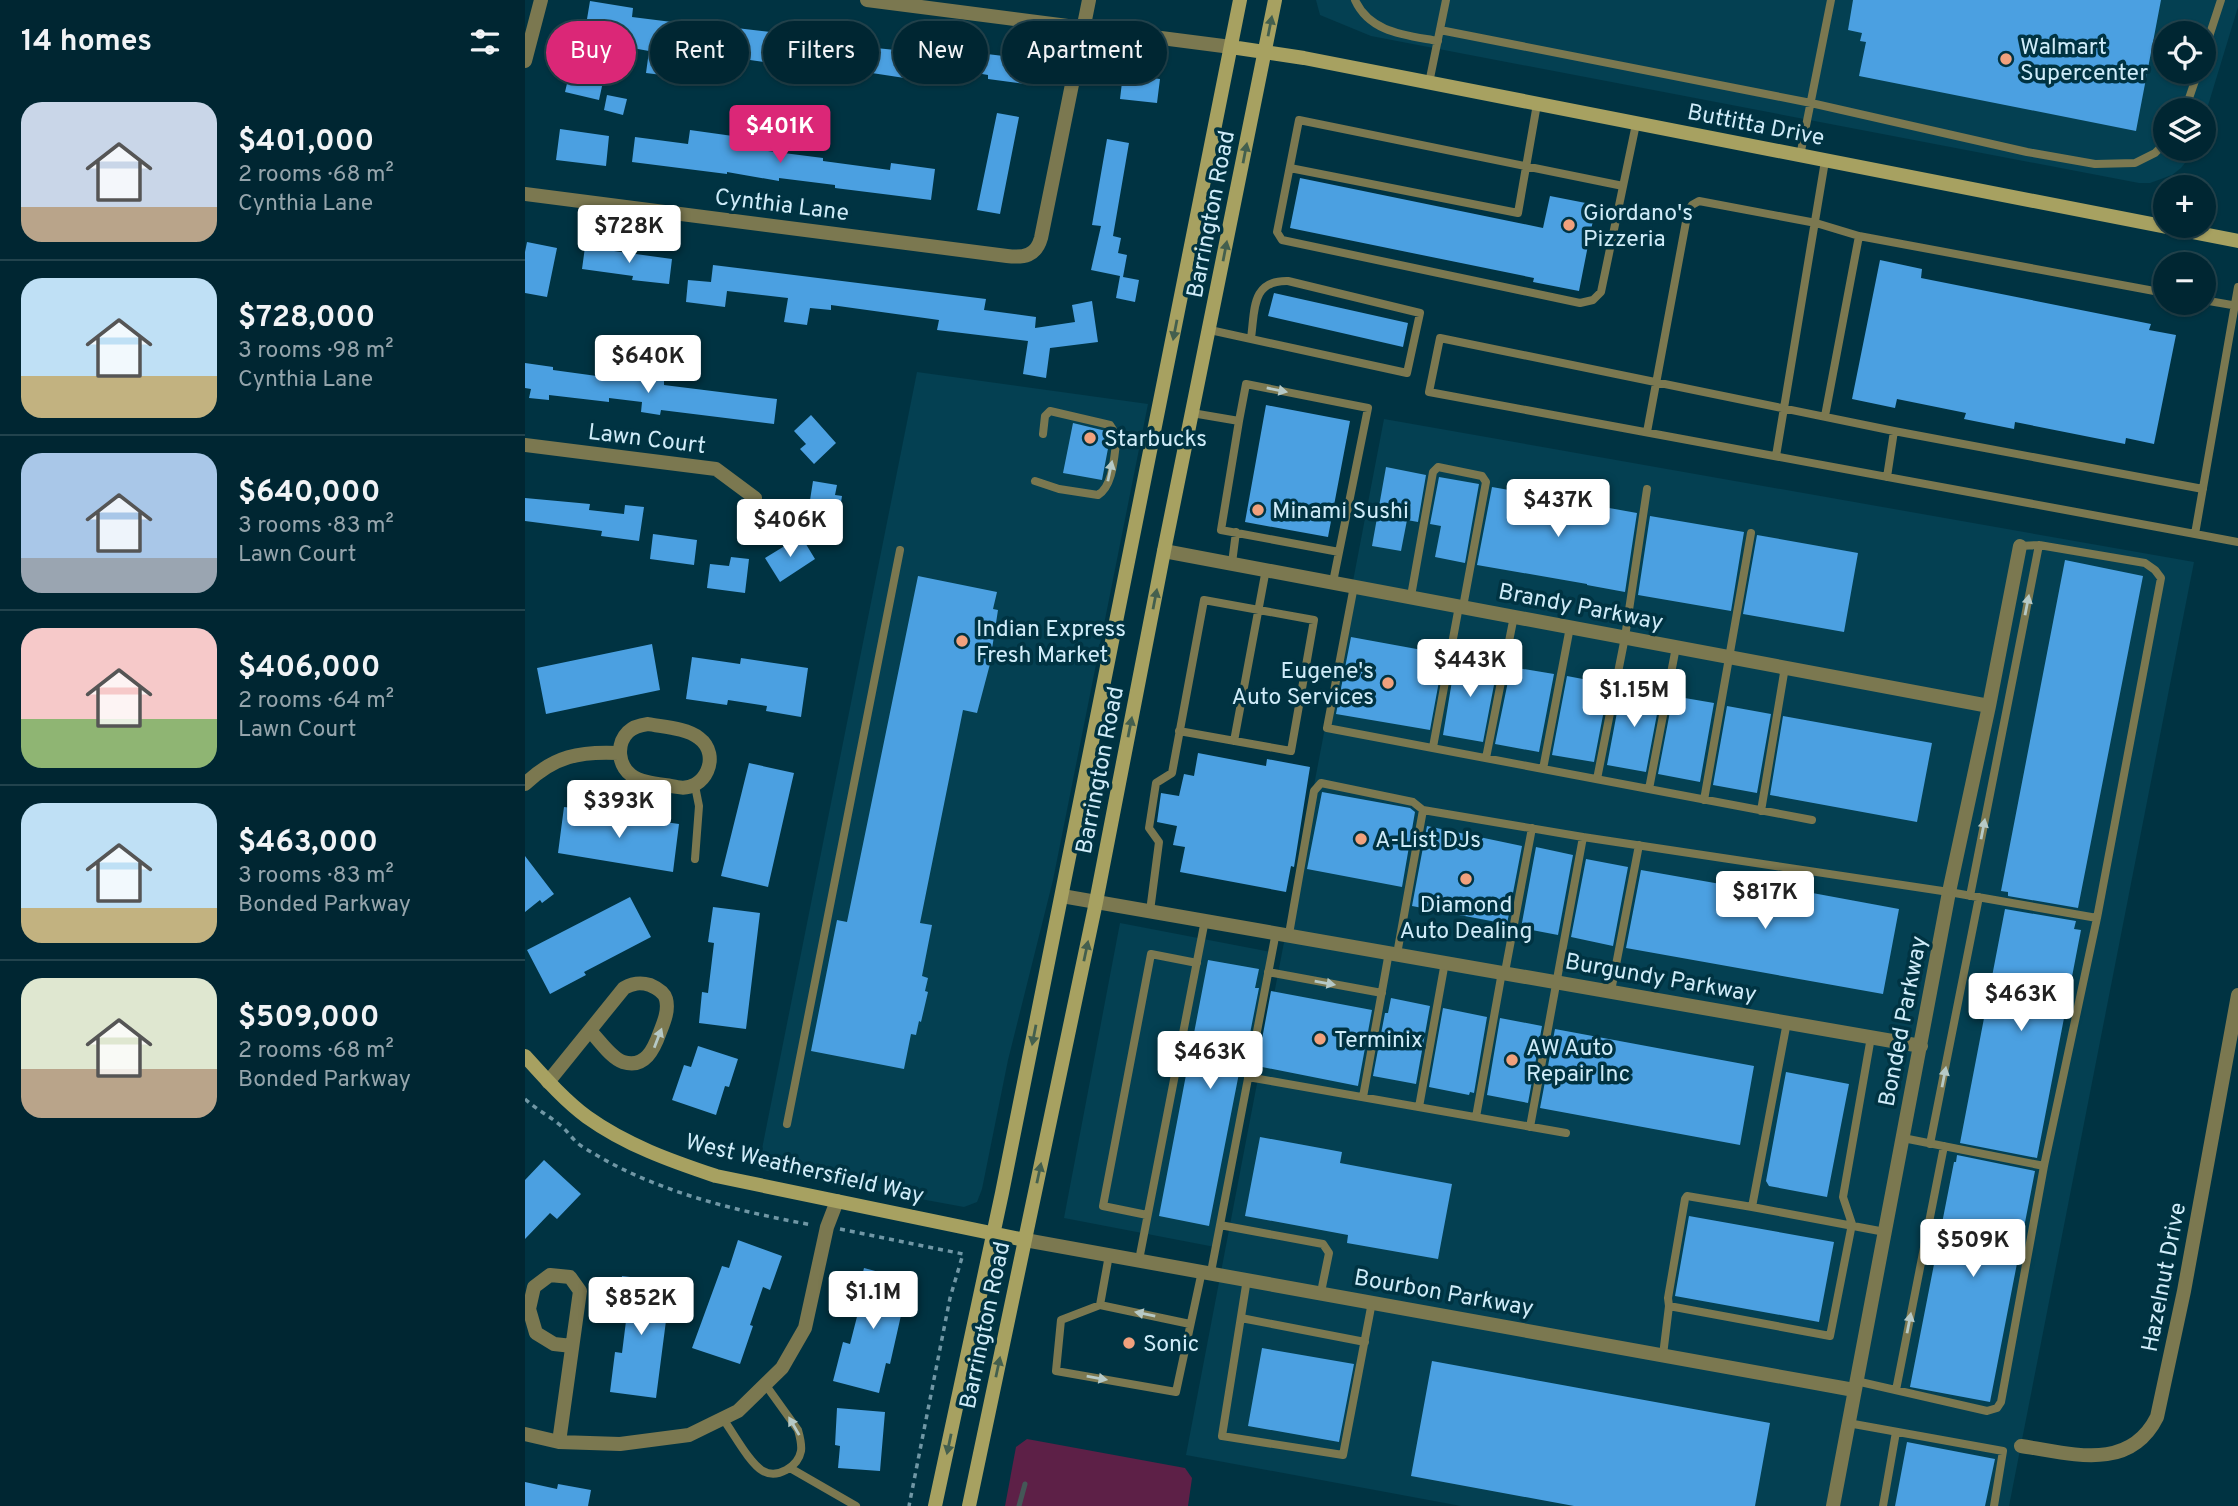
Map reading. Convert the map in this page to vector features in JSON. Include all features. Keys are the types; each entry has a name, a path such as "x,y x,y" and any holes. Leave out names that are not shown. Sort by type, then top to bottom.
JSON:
{"main road":[{"name":"Barrington Road","path":"936,1506 994,1233 1240,0"},
{"name":"Barrington Road","path":"969,1506 1096,902 1275,0"},
{"name":"Buttitta Drive","path":"1231,47 1429,83 2238,241"},
{"name":"West Weathersfield Way","path":"525,1056 548,1082 587,1117 647,1152 716,1176 1025,1240"}],"street":[{"path":"525,61 541,0"},
{"path":"867,0 1023,21"},
{"path":"1085,21 1089,0"},
{"path":"1167,39 1231,47"},
{"name":"Cynthia Lane","path":"525,194 1024,257 1032,254 1040,244 1072,84"},
{"name":"Lawn Court","path":"525,445 716,470 755,498"},
{"name":"Bonded Parkway","path":"1833,1506 1949,891 2020,546"},
{"name":"Brandy Parkway","path":"1164,551 1989,706"},
{"path":"647,724 691,733 700,738 711,758 704,779 695,786 684,789 638,779 628,773 619,753 627,732 647,724"},
{"path":"525,784 544,768 572,755 593,751 619,753"},
{"name":"Burgundy Parkway","path":"1062,896 1921,1046"},
{"path":"548,1082 624,988 638,983 656,987 666,999 666,1017 655,1046 650,1054 639,1062 617,1059 591,1032"},
{"name":"Hazelnut Drive","path":"2021,1446 2085,1456 2105,1456 2123,1450 2139,1440 2154,1423 2160,1408 2233,1057 2238,995"},
{"path":"525,1434 559,1442 620,1444 689,1435 739,1411 782,1368 806,1328 827,1227 837,1201"},
{"name":"Bourbon Parkway","path":"1025,1240 1663,1355 1855,1386"},
{"path":"559,1442 580,1291 570,1277 549,1275 534,1287 529,1309 536,1333 554,1344 572,1346"}],"lane":[{"path":"1355,0 1359,8 1383,30 1437,41"},
{"path":"1429,83 1445,0"},
{"path":"1800,156 1831,0"},
{"path":"2214,21 2221,0"},
{"path":"1440,30 1811,103 2027,152 2095,164 2135,163 2153,154"},
{"path":"1290,168 1518,213 1537,104"},
{"path":"1623,186 1299,120 1277,232 1282,240 1580,303 1593,300 1601,292 1636,124"},
{"path":"1776,456 1825,161"},
{"path":"1647,432 1688,212 1692,205 1699,201 1816,223 1859,236 2153,291"},
{"path":"1825,416 1859,236"},
{"path":"1210,330 1407,373 1420,313 1288,281 1276,281 1260,290 1251,338"},
{"path":"2195,534 2238,287"},
{"path":"2216,302 2236,306"},
{"path":"2203,489 1894,430 1440,338 1429,391 2238,542"},
{"path":"1333,582 1368,408 1246,384 1221,530 1339,552"},
{"path":"1035,481 1059,489 1098,495 1105,491 1109,480 1117,436 1110,425 1100,421 1050,411 1045,415 1043,434"},
{"path":"1192,413 1239,421"},
{"path":"1887,477 1894,430"},
{"path":"1411,596 1433,472 1438,467 1482,475 1486,482 1433,747"},
{"path":"1597,779 1625,637 1647,489"},
{"path":"1232,563 1236,532"},
{"path":"1704,800 1751,533"},
{"path":"1930,1143 2006,710 2039,545"},
{"path":"1855,1386 1896,1390 1987,1411 1997,1408 2001,1402 2044,1166 2097,918 2161,578 2145,563 2039,545 2020,546"},
{"path":"787,1124 901,550"},
{"path":"1234,741 1266,569"},
{"path":"1354,586 1327,728 1812,820"},
{"path":"1150,911 1159,842 1149,828 1156,783 1172,773 1179,731 1203,600 1314,620 1291,751 1179,731"},
{"path":"1486,758 1514,616"},
{"path":"1543,769 1570,627"},
{"path":"1649,789 1676,647"},
{"path":"1761,811 1785,667"},
{"path":"1989,706 2006,710"},
{"path":"1190,1324 1100,1305 1061,1320 1056,1371 1175,1392 1190,1324 1220,1225 1268,972 1282,933 1314,791 1321,783 1413,802 1423,810 1583,837 1949,891 2097,918"},
{"path":"695,786 699,806 695,859"},
{"path":"1363,1097 1382,993 1423,810"},
{"path":"1476,1117 1532,828"},
{"path":"1530,1127 1583,837"},
{"path":"1611,991 1639,845"},
{"path":"1139,1260 1205,920"},
{"path":"1147,1215 1103,1206 1151,954 1197,963"},
{"path":"1419,1107 1445,962"},
{"path":"1268,972 1382,993"},
{"path":"1752,1208 1787,1022"},
{"path":"1669,1306 1830,1336 1852,1224 1843,1197 1871,1037"},
{"path":"1248,1077 1566,1133"},
{"path":"1903,1138 2044,1166"},
{"path":"1896,1390 1944,1146"},
{"path":"1663,1355 1668,1298 1687,1196 1885,1232"},
{"path":"1220,1225 1323,1244 1329,1253 1321,1292"},
{"path":"1100,1305 1109,1255"},
{"path":"1247,1279 1222,1436 1343,1455 1372,1302"},
{"path":"1241,1318 1365,1342"},
{"path":"723,1419 760,1469 770,1473 783,1472 790,1468 800,1456 801,1438 765,1384"},
{"path":"1848,1423 2003,1451 1994,1506"},
{"path":"1883,1506 1896,1432"},
{"path":"790,1468 856,1506"}],"path":[{"path":"525,1099 561,1125 582,1147 643,1181 689,1196 813,1225"},
{"path":"841,1229 963,1254 950,1298 909,1506"}],"shaded area":[{"path":"1316,0 2238,0 2216,79 2216,21 2153,21 2153,84 2215,84 2210,98 2153,98 2153,161 2186,161 2172,175 2153,175 2153,182 2150,183 1371,36 1320,15"},
{"path":"917,372 1148,404 1053,880 1008,1060 982,1189 977,1202 964,1207 758,1169"},
{"path":"1384,419 2194,562 2009,1506 1461,1506 1186,1455"},
{"path":"1120,923 1271,952 1215,1247 1064,1218"},
{"path":"1027,1439 1185,1468 1192,1478 1188,1506 1005,1506 1016,1447"}],"building":[{"name":"Walmart Supercenter","path":"1853,0 2161,0 2157,21 2153,21 2153,42 2136,131 1859,76 1866,42 1860,41 1862,33 1848,30"},
{"path":"590,1 633,8 632,17 664,21 650,21 650,74 646,73 649,51 636,49 636,21 587,21"},
{"path":"749,30 763,31 763,62 750,60"},
{"path":"879,48 893,50 893,76 879,74"},
{"path":"988,54 1002,56 1002,81 988,79"},
{"path":"567,84 602,84 599,100 565,92"},
{"path":"1122,84 1159,84 1157,103 1120,99"},
{"path":"607,95 627,99 623,115 604,110"},
{"path":"997,113 1019,117 1000,214 977,210"},
{"path":"560,129 609,136 606,166 556,160"},
{"path":"741,129 760,132 758,147 769,149 768,151 890,170 891,163 935,169 931,200 835,188 835,185 779,178 779,181 727,172 632,162 635,137 688,144 690,130 740,137"},
{"path":"1107,139 1129,143 1113,236 1121,238 1118,253 1127,255 1123,277 1139,280 1135,302 1116,298 1120,276 1091,270 1101,226 1092,225"},
{"path":"1300,178 1543,228 1550,196 1596,205 1579,291 1533,282 1534,278 1290,228"},
{"path":"527,242 557,248 547,297 525,293"},
{"path":"585,247 672,259 669,284 632,280 633,276 582,269"},
{"path":"1880,260 1922,269 1921,278 2151,324 2149,330 2176,335 2154,444 2126,438 2125,444 2015,422 2014,429 1964,419 1966,413 1897,399 1895,408 1852,399"},
{"path":"713,265 986,299 984,310 1036,317 1035,328 1075,322 1072,305 1092,301 1098,342 1050,348 1046,378 1023,374 1028,341 937,330 939,320 831,305 831,310 810,308 807,325 784,322 788,298 727,291 725,307 686,302 688,280 711,282"},
{"path":"1274,293 1408,323 1403,347 1268,316"},
{"path":"525,363 553,367 553,370 626,380 627,376 664,381 664,385 777,399 774,424 661,410 660,415 641,412 642,402 609,398 609,402 549,395 549,400 529,398 531,389 525,388"},
{"path":"1266,405 1350,421 1328,537 1245,522"},
{"path":"811,415 836,443 814,464 800,449 806,444 794,431"},
{"path":"1073,423 1106,431 1110,438 1102,480 1063,473"},
{"path":"1386,467 1426,475 1418,522 1407,520 1401,551 1372,546"},
{"path":"1439,477 1479,484 1465,563 1435,557 1441,526 1430,524"},
{"path":"813,481 837,485 835,495 842,496 837,527 809,523"},
{"path":"1492,487 1637,513 1625,592 1477,565"},
{"path":"525,498 590,504 589,510 624,514 625,505 644,507 639,541 601,536 602,531 525,521"},
{"path":"1650,516 1744,532 1731,611 1638,595"},
{"path":"653,534 697,540 694,565 650,559"},
{"path":"1757,535 1858,553 1844,632 1743,614"},
{"path":"801,536 815,559 780,582 765,558"},
{"path":"731,557 749,559 745,593 707,588 710,564 729,566"},
{"path":"2065,560 2143,576 2078,908 2008,896 2008,892 2001,891"},
{"path":"918,576 997,592 993,609 998,610 994,649 977,713 963,710 920,923 932,925 922,976 928,978 925,991 928,992 916,1035 911,1034 904,1069 811,1051 837,920 847,922"},
{"name":"Eugene's Auto Services","path":"1351,637 1444,654 1430,730 1336,714"},
{"path":"652,644 660,690 546,714 537,668"},
{"path":"692,657 740,664 741,658 808,668 801,717 766,711 767,706 728,700 727,705 686,699"},
{"path":"1456,657 1498,664 1483,742 1443,735"},
{"path":"1511,667 1554,674 1539,752 1495,744"},
{"path":"1567,676 1609,684 1594,762 1552,755"},
{"path":"1622,686 1661,693 1646,772 1607,765"},
{"path":"1673,696 1714,703 1700,782 1658,774"},
{"path":"1727,706 1771,714 1757,793 1713,785"},
{"path":"1783,716 1932,743 1917,822 1770,795"},
{"path":"1198,753 1266,766 1267,759 1310,767 1294,867 1291,866 1286,892 1180,872 1185,847 1173,845 1177,826 1157,822 1161,793 1179,796 1184,774 1194,776"},
{"path":"749,763 794,773 768,887 721,876"},
{"name":"A-List DJs","path":"1322,792 1410,808 1415,812 1402,887 1307,869"},
{"path":"564,807 599,811 598,817 636,823 637,818 679,824 673,872 558,853"},
{"name":"Diamond Auto Dealing","path":"1427,826 1522,846 1507,924 1412,906"},
{"path":"1536,847 1573,855 1558,935 1521,928"},
{"path":"525,856 554,894 542,903 540,900 525,912"},
{"path":"1586,859 1628,867 1613,946 1571,937"},
{"path":"1641,870 1805,899 1807,892 1899,909 1883,994 1626,948"},
{"path":"630,897 651,937 584,972 586,975 550,994 527,950"},
{"path":"713,907 760,913 746,1029 699,1023 702,992 708,993 714,943 708,942"},
{"path":"2005,909 2076,921 2074,929 2081,930 2037,1158 1960,1143"},
{"path":"1208,960 1259,969 1255,988 1259,988 1244,1064 1241,1063 1209,1226 1159,1216"},
{"name":"Terminix","path":"1271,991 1372,1010 1358,1086 1257,1066"},
{"path":"1391,998 1430,1006 1416,1084 1373,1076 1385,1013 1388,1013"},
{"path":"1443,1008 1487,1017 1474,1093 1470,1092 1469,1095 1429,1087"},
{"name":"AW Auto Repair Inc","path":"1500,1018 1542,1026 1528,1103 1487,1095"},
{"path":"1555,1029 1754,1066 1740,1145 1540,1108"},
{"path":"698,1046 738,1059 729,1087 725,1086 716,1115 672,1100 684,1065 691,1067"},
{"path":"1786,1072 1849,1084 1827,1197 1769,1186 1766,1181"},
{"path":"1260,1137 1342,1152 1340,1163 1452,1184 1438,1259 1347,1243 1348,1235 1245,1216"},
{"path":"1957,1155 2035,1171 1990,1402 1910,1387"},
{"path":"544,1160 581,1194 557,1219 550,1213 525,1239 525,1180"},
{"path":"1689,1216 1834,1242 1819,1322 1675,1296"},
{"path":"738,1240 782,1256 770,1290 763,1287 740,1364 692,1348 722,1266 729,1268"},
{"path":"864,1268 909,1280 890,1364 886,1363 879,1393 833,1381 843,1342 850,1344 860,1305 855,1304"},
{"path":"622,1276 671,1282 656,1398 610,1392 615,1352 622,1353 627,1313 618,1312"},
{"path":"1262,1348 1354,1364 1339,1442 1248,1426"},
{"path":"1432,1361 1770,1423 1755,1506 1574,1506 1411,1476"},
{"path":"837,1408 885,1412 880,1471 838,1468 840,1446 835,1445"},
{"path":"1907,1442 1995,1459 1985,1506 1895,1506"},
{"path":"525,1482 557,1489 558,1484 591,1490 588,1506 525,1506"}],"waterway":[{"path":"1019,1506 1025,1484"}],"place":[{"name":"Walmart Supercenter","path":"2006,59"},
{"name":"Giordano's Pizzeria","path":"1569,225"},
{"name":"Starbucks","path":"1090,438"},
{"name":"Minami Sushi","path":"1258,510"},
{"name":"Indian Express Fresh Market","path":"962,641"},
{"name":"Eugene's Auto Services","path":"1388,683"},
{"name":"A-List DJs","path":"1361,839"},
{"name":"Diamond Auto Dealing","path":"1466,879"},
{"name":"Terminix","path":"1320,1039"},
{"name":"AW Auto Repair Inc","path":"1512,1060"},
{"name":"Sonic","path":"1129,1343"}]}
